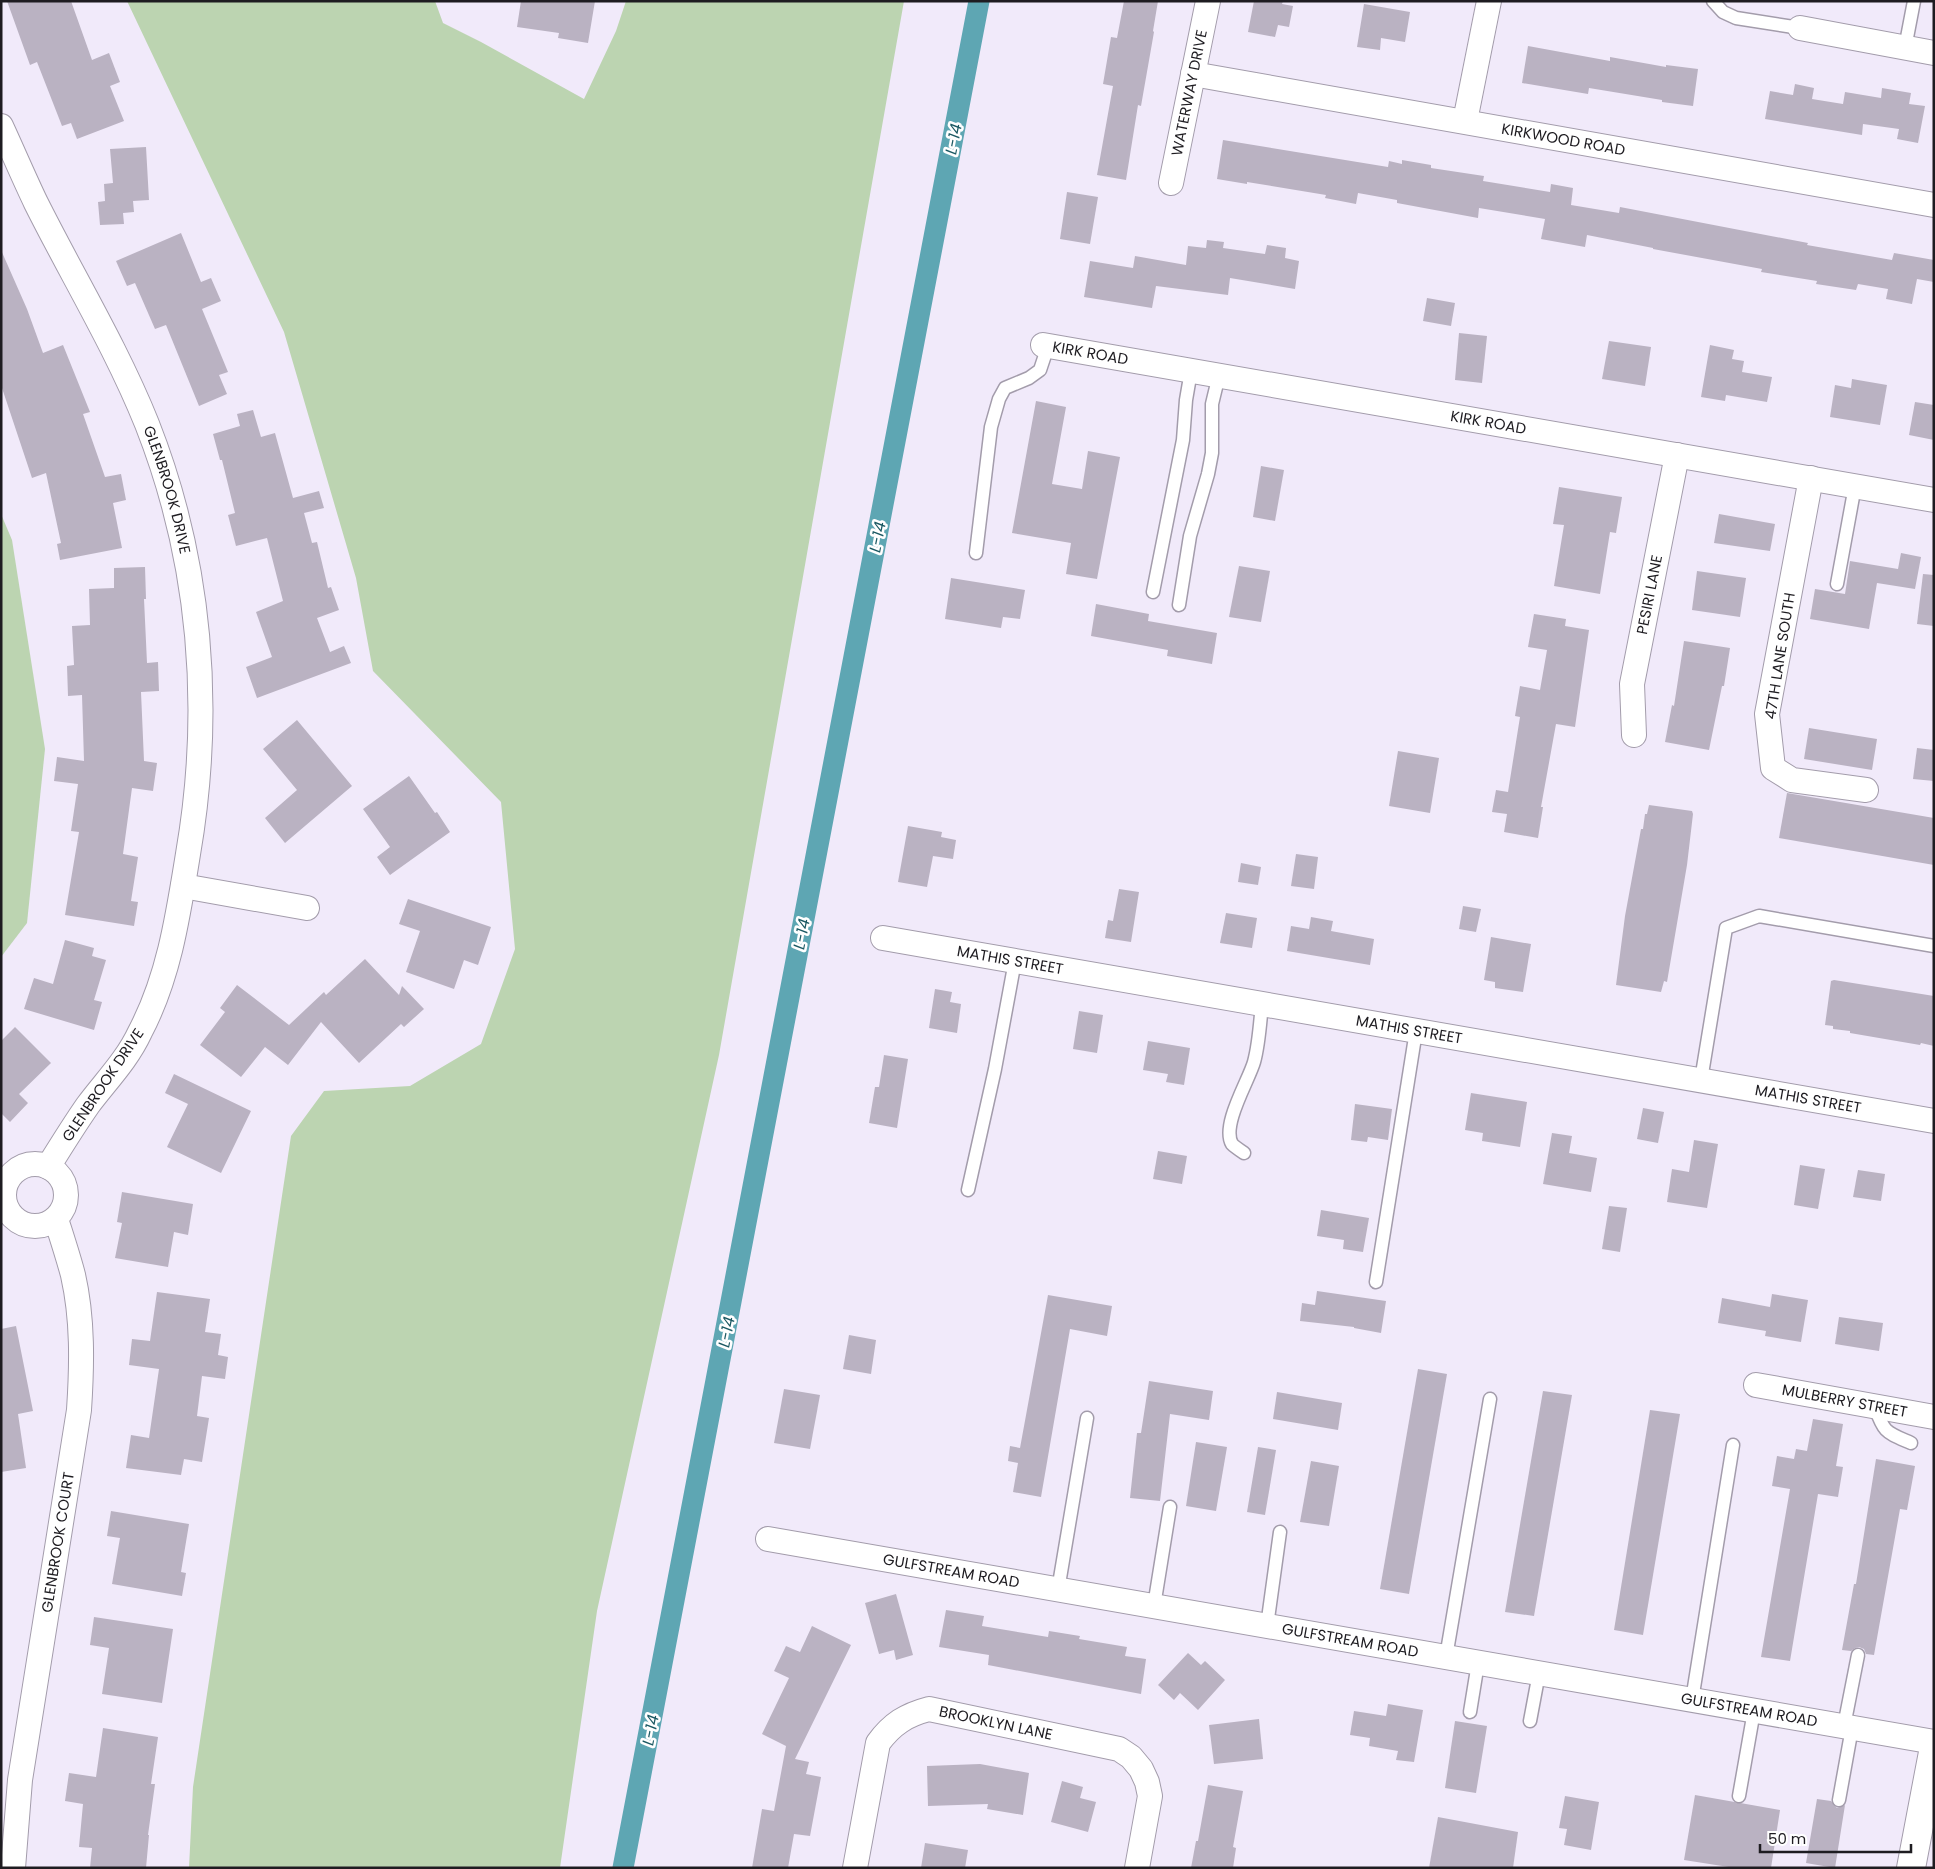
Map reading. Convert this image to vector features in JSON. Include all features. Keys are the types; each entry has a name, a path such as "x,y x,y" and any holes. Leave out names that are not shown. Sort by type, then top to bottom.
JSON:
{"street":[{"name":"WATERWAY DRIVE","path":"1170,183 1208,1"},
{"path":"1465,121 1489,1"},
{"path":"1800,28 1934,53"},
{"name":"KIRKWOOD ROAD","path":"1193,74 1934,205"},
{"name":"GLENBROOK DRIVE","path":"1,126 36,202 130,383 147,425 167,482 183,542 194,601 199,652 202,721 198,781 183,886 171,950 158,993 140,1034 116,1072 87,1106 48,1166"},
{"name":"KIRK ROAD","path":"1046,345 1934,500"},
{"name":"PESIRI LANE","path":"1634,735 1632,684 1676,455"},
{"name":"47TH LANE SOUTH","path":"1811,478 1767,714 1773,768 1792,780 1866,790"},
{"path":"183,886 307,908"},
{"name":"MATHIS STREET","path":"883,938 1934,1121"},
{"path":"32,1164 48,1166 63,1181 67,1192 62,1211 56,1219 47,1225 38,1227 28,1226 18,1222 11,1216 6,1207 3,1193 9,1177 17,1169 32,1164"},
{"name":"GLENBROOK COURT","path":"13,1868 20,1780 79,1410 82,1359 78,1308 72,1274 56,1219"},
{"name":"MULBERRY STREET","path":"1756,1385 1934,1417"},
{"name":"GULFSTREAM ROAD","path":"768,1539 1934,1742"},
{"name":"BROOKLYN LANE","path":"855,1868 878,1743 887,1730 900,1720 914,1713 929,1709 1119,1749 1131,1757 1147,1782 1150,1796 1137,1868"},
{"path":"1911,1868 1934,1746"}],"lane":[{"path":"1713,1 1723,12 1736,18 1800,28"},
{"path":"1905,48 1914,1"},
{"path":"976,553 992,427 999,399 1005,388 1029,378 1040,370 1046,345"},
{"path":"1153,592 1183,440 1186,400 1192,370"},
{"path":"1179,605 1190,536 1208,474 1212,453 1212,404 1220,375"},
{"path":"1837,584 1855,486"},
{"path":"1701,1080 1726,928 1759,916 1934,946"},
{"path":"968,1190 995,1069 1015,961"},
{"path":"1244,1153 1233,1144 1230,1138 1231,1128 1236,1106 1254,1065 1262,1004"},
{"path":"1376,1282 1416,1031"},
{"path":"1446,1657 1490,1399"},
{"path":"1875,1406 1882,1426 1893,1436 1911,1444"},
{"path":"1058,1590 1087,1418"},
{"path":"1692,1700 1733,1446"},
{"path":"1154,1606 1170,1508"},
{"path":"1267,1626 1280,1532"},
{"path":"1839,1800 1858,1655"},
{"path":"1470,1712 1478,1663"},
{"path":"1530,1721 1539,1673"},
{"path":"1739,1796 1754,1711"}],"green space":[{"path":"127,1 435,1 443,23 584,99 616,31 626,1 904,1 719,1055 597,1611 560,1868 189,1868 193,1787 291,1136 324,1091 410,1086 481,1044 515,949 501,802 373,671 356,578 284,332"},
{"path":"1,514 12,540 45,749 27,923 1,957"}],"building":[{"path":"7,1 71,1 92,60 109,53 120,82 110,86 124,121 77,139 71,123 62,126 37,62 30,65"},
{"path":"521,1 595,1 588,43 558,38 559,33 517,27"},
{"path":"1124,1 1158,1 1141,106 1138,105 1126,180 1097,175 1113,86 1103,84 1111,37 1117,38"},
{"path":"1254,1 1283,1 1282,4 1293,6 1289,27 1278,25 1275,37 1248,32"},
{"path":"1364,4 1410,12 1405,42 1381,38 1380,50 1357,47"},
{"path":"1528,46 1610,61 1610,57 1666,67 1666,65 1698,69 1693,106 1589,88 1588,94 1522,83"},
{"path":"1795,84 1814,88 1812,99 1843,104 1845,92 1881,98 1882,88 1911,93 1909,104 1925,106 1918,143 1897,139 1899,129 1863,124 1862,135 1765,119 1770,91 1793,95"},
{"path":"1223,140 1388,167 1389,161 1402,164 1402,160 1431,165 1431,168 1484,176 1483,181 1550,192 1551,184 1573,188 1571,205 1619,213 1620,207 1808,243 1807,245 1892,260 1894,253 1934,260 1934,282 1917,279 1912,304 1886,299 1888,289 1858,284 1856,290 1816,284 1817,281 1761,272 1762,269 1587,235 1585,247 1541,239 1545,219 1479,208 1478,218 1397,203 1397,200 1358,193 1356,204 1325,198 1326,195 1217,179"},
{"path":"146,147 149,200 133,201 134,212 123,213 124,224 100,225 98,202 105,201 104,184 113,183 110,149"},
{"path":"1067,192 1098,197 1090,244 1060,239"},
{"path":"181,233 201,282 211,278 221,301 202,309 228,372 219,375 227,394 199,406 166,325 155,329 135,283 127,286 116,261"},
{"path":"1207,240 1224,242 1223,248 1265,254 1267,245 1286,248 1285,258 1299,261 1295,289 1230,278 1228,295 1156,286 1152,308 1084,297 1090,261 1133,268 1135,256 1186,265 1188,246 1206,248"},
{"path":"1,250 27,309 43,353 63,345 90,412 83,414 105,477 121,474 126,500 113,503 122,548 60,560 57,544 61,543 46,473 32,478 1,385"},
{"path":"1427,298 1455,303 1451,326 1423,321"},
{"path":"1459,333 1487,336 1482,383 1455,380"},
{"path":"1609,341 1651,347 1645,386 1602,379"},
{"path":"1710,345 1734,350 1732,359 1744,361 1742,372 1772,377 1767,402 1726,395 1725,401 1701,397"},
{"path":"1852,379 1887,385 1880,425 1830,417 1835,385 1851,388"},
{"path":"1036,401 1066,407 1052,484 1082,489 1088,451 1120,457 1097,579 1066,574 1071,543 1012,533"},
{"path":"1915,402 1934,405 1934,440 1909,435"},
{"path":"253,410 261,437 275,433 293,498 319,491 324,508 304,513 312,543 317,542 328,588 331,587 339,610 317,618 330,652 344,646 351,663 257,698 246,667 272,657 256,612 283,601 267,538 236,546 228,515 235,513 222,460 220,460 213,434 240,426 237,414"},
{"path":"1261,466 1284,470 1275,521 1253,517"},
{"path":"1559,487 1622,497 1616,533 1610,532 1600,594 1554,586 1564,525 1553,524"},
{"path":"1719,514 1775,524 1770,551 1714,543"},
{"path":"1901,553 1921,557 1915,589 1877,583 1869,629 1810,619 1815,589 1845,594 1850,561 1898,569"},
{"path":"1239,566 1270,571 1261,622 1229,617"},
{"path":"145,567 146,599 144,599 147,663 158,662 159,691 141,692 144,761 157,763 153,791 132,788 123,854 138,857 131,901 138,902 134,926 65,915 79,832 71,831 78,784 54,781 57,757 84,761 82,695 68,696 67,666 74,665 72,626 90,625 89,589 114,588 114,568"},
{"path":"1697,571 1746,578 1740,617 1692,610"},
{"path":"1923,574 1934,575 1934,626 1917,624"},
{"path":"951,578 1025,590 1020,619 1003,617 1001,628 945,619"},
{"path":"1096,604 1149,614 1148,621 1217,633 1212,664 1167,656 1168,650 1091,636"},
{"path":"1534,614 1566,619 1565,626 1589,630 1575,727 1556,724 1541,807 1543,807 1538,838 1504,832 1507,814 1492,812 1496,790 1508,792 1520,717 1515,716 1520,686 1540,690 1547,650 1528,647"},
{"path":"1684,641 1730,648 1724,686 1722,686 1709,750 1665,742 1672,705 1674,706"},
{"path":"297,720 352,786 285,843 265,818 297,790 263,749"},
{"path":"1809,728 1877,739 1872,770 1804,759"},
{"path":"1917,748 1934,750 1934,781 1913,779"},
{"path":"1398,751 1439,758 1430,813 1389,806"},
{"path":"409,776 450,832 390,875 377,857 390,847 363,809"},
{"path":"1787,793 1934,818 1934,865 1779,838"},
{"path":"1649,805 1692,811 1693,814 1687,865 1667,982 1664,981 1661,992 1616,985 1625,916 1641,829 1643,829 1645,814 1647,814"},
{"path":"908,826 942,832 941,837 956,840 953,859 933,856 927,887 898,882"},
{"path":"1296,854 1318,857 1314,889 1291,886"},
{"path":"1241,863 1261,867 1258,885 1238,882"},
{"path":"1119,889 1139,892 1131,942 1105,938 1108,920 1113,921"},
{"path":"408,899 491,927 478,965 464,960 454,989 406,972 420,931 399,924"},
{"path":"1463,906 1481,909 1476,932 1459,929"},
{"path":"1226,913 1257,918 1252,948 1220,943"},
{"path":"1311,917 1333,921 1331,931 1374,939 1370,965 1287,951 1291,926 1309,929"},
{"path":"1491,937 1531,944 1523,992 1495,988 1495,982 1484,980"},
{"path":"65,940 94,948 92,956 106,960 94,1000 102,1002 94,1030 24,1009 34,978 53,984"},
{"path":"365,959 399,995 402,986 424,1009 404,1027 401,1024 359,1063 321,1022 288,1065 265,1047 241,1077 200,1045 225,1012 220,1008 237,985 289,1025 324,992 326,995"},
{"path":"1831,981 1934,996 1934,1046 1850,1033 1850,1031 1833,1029 1833,1026 1825,1025"},
{"path":"935,989 952,992 950,1002 961,1004 957,1033 929,1028"},
{"path":"1079,1011 1103,1015 1097,1053 1073,1049"},
{"path":"15,1027 51,1063 19,1094 28,1103 10,1122 1,1113 1,1041"},
{"path":"1148,1041 1190,1048 1184,1085 1166,1082 1168,1074 1143,1070"},
{"path":"884,1055 908,1059 897,1128 869,1123 875,1087 879,1087"},
{"path":"174,1074 251,1111 221,1173 167,1147 188,1104 165,1093"},
{"path":"1471,1093 1527,1102 1520,1147 1482,1141 1483,1133 1465,1130"},
{"path":"1355,1104 1392,1109 1388,1140 1368,1137 1367,1142 1351,1140"},
{"path":"1643,1108 1664,1112 1658,1143 1637,1139"},
{"path":"1552,1133 1572,1136 1569,1153 1597,1158 1591,1192 1543,1184"},
{"path":"1694,1140 1718,1144 1707,1208 1667,1202 1672,1169 1689,1172"},
{"path":"1158,1151 1187,1156 1182,1184 1153,1179"},
{"path":"1800,1165 1825,1169 1818,1209 1794,1205"},
{"path":"1858,1170 1885,1174 1881,1201 1853,1197"},
{"path":"122,1192 193,1204 188,1235 174,1232 168,1267 115,1258 122,1223 117,1222"},
{"path":"1609,1206 1627,1208 1620,1252 1602,1249"},
{"path":"1321,1210 1369,1218 1363,1252 1343,1249 1344,1240 1317,1236"},
{"path":"1317,1291 1386,1301 1381,1333 1354,1327 1300,1321 1302,1303 1315,1305"},
{"path":"157,1292 210,1299 205,1332 221,1334 218,1355 228,1357 225,1379 202,1376 197,1416 209,1418 202,1462 184,1459 181,1475 126,1468 131,1435 149,1438 159,1369 129,1365 132,1339 150,1341"},
{"path":"1772,1294 1808,1300 1801,1342 1765,1336 1766,1331 1718,1323 1722,1298 1770,1307"},
{"path":"1048,1295 1112,1306 1107,1336 1070,1329 1041,1497 1013,1492 1018,1463 1008,1461 1010,1446 1020,1448"},
{"path":"1839,1317 1883,1323 1879,1351 1835,1344"},
{"path":"16,1326 33,1411 18,1414 26,1468 1,1472 1,1329"},
{"path":"849,1335 876,1340 871,1374 843,1369"},
{"path":"1418,1369 1447,1374 1409,1594 1380,1589"},
{"path":"1149,1381 1213,1391 1209,1420 1170,1414 1160,1501 1130,1498 1137,1433 1141,1433"},
{"path":"784,1389 820,1395 810,1449 774,1443"},
{"path":"1543,1391 1572,1395 1534,1616 1505,1612"},
{"path":"1277,1392 1342,1403 1338,1430 1273,1419"},
{"path":"1650,1410 1680,1414 1643,1635 1614,1630"},
{"path":"1813,1419 1843,1424 1836,1466 1843,1467 1838,1497 1818,1494 1790,1661 1761,1657 1790,1489 1772,1486 1777,1456 1794,1459 1796,1449 1807,1451"},
{"path":"1196,1442 1227,1447 1216,1511 1186,1506"},
{"path":"1258,1447 1276,1450 1265,1515 1247,1512"},
{"path":"1876,1459 1915,1466 1907,1510 1900,1509 1874,1655 1866,1654 1864,1649 1859,1647 1851,1651 1842,1650 1854,1584 1856,1584"},
{"path":"1311,1461 1339,1466 1329,1526 1300,1522"},
{"path":"111,1511 189,1524 181,1572 186,1573 182,1596 112,1584 120,1538 107,1536"},
{"path":"896,1594 913,1655 896,1660 894,1650 879,1654 865,1603"},
{"path":"946,1610 984,1616 982,1626 1048,1637 1049,1631 1080,1636 1079,1639 1127,1647 1125,1656 1146,1659 1141,1694 988,1665 989,1655 939,1647"},
{"path":"94,1617 173,1629 162,1703 102,1694 109,1648 90,1645"},
{"path":"812,1626 851,1645 795,1759 809,1762 806,1774 821,1777 810,1836 794,1834 788,1868 752,1868 762,1809 774,1811 786,1746 762,1734 789,1678 774,1671 786,1646 800,1652"},
{"path":"1188,1653 1201,1665 1205,1661 1225,1680 1198,1710 1180,1693 1174,1700 1158,1685"},
{"path":"1388,1704 1423,1710 1414,1762 1396,1760 1398,1751 1369,1746 1370,1738 1350,1735 1354,1711 1386,1716"},
{"path":"1259,1719 1263,1759 1214,1764 1209,1725"},
{"path":"1455,1721 1487,1726 1476,1793 1445,1788"},
{"path":"103,1728 158,1737 151,1784 155,1784 148,1835 146,1868 90,1868 92,1848 79,1847 83,1804 65,1801 69,1773 96,1777"},
{"path":"980,1764 1029,1773 1023,1815 987,1809 988,1804 928,1806 927,1766"},
{"path":"1062,1781 1083,1787 1080,1798 1096,1802 1088,1832 1051,1822"},
{"path":"1208,1785 1243,1791 1233,1847 1236,1848 1233,1868 1191,1868"},
{"path":"1695,1795 1780,1810 1771,1868 1735,1868 1684,1860"},
{"path":"1565,1796 1599,1802 1591,1850 1564,1845 1567,1829 1559,1828"},
{"path":"1817,1799 1831,1801 1837,1808 1845,1805 1835,1868 1806,1863"},
{"path":"1438,1817 1518,1832 1513,1868 1429,1868"},
{"path":"925,1843 968,1850 965,1868 921,1868"}],"waterway":[{"name":"L-14","path":"623,1868 979,1"}]}
